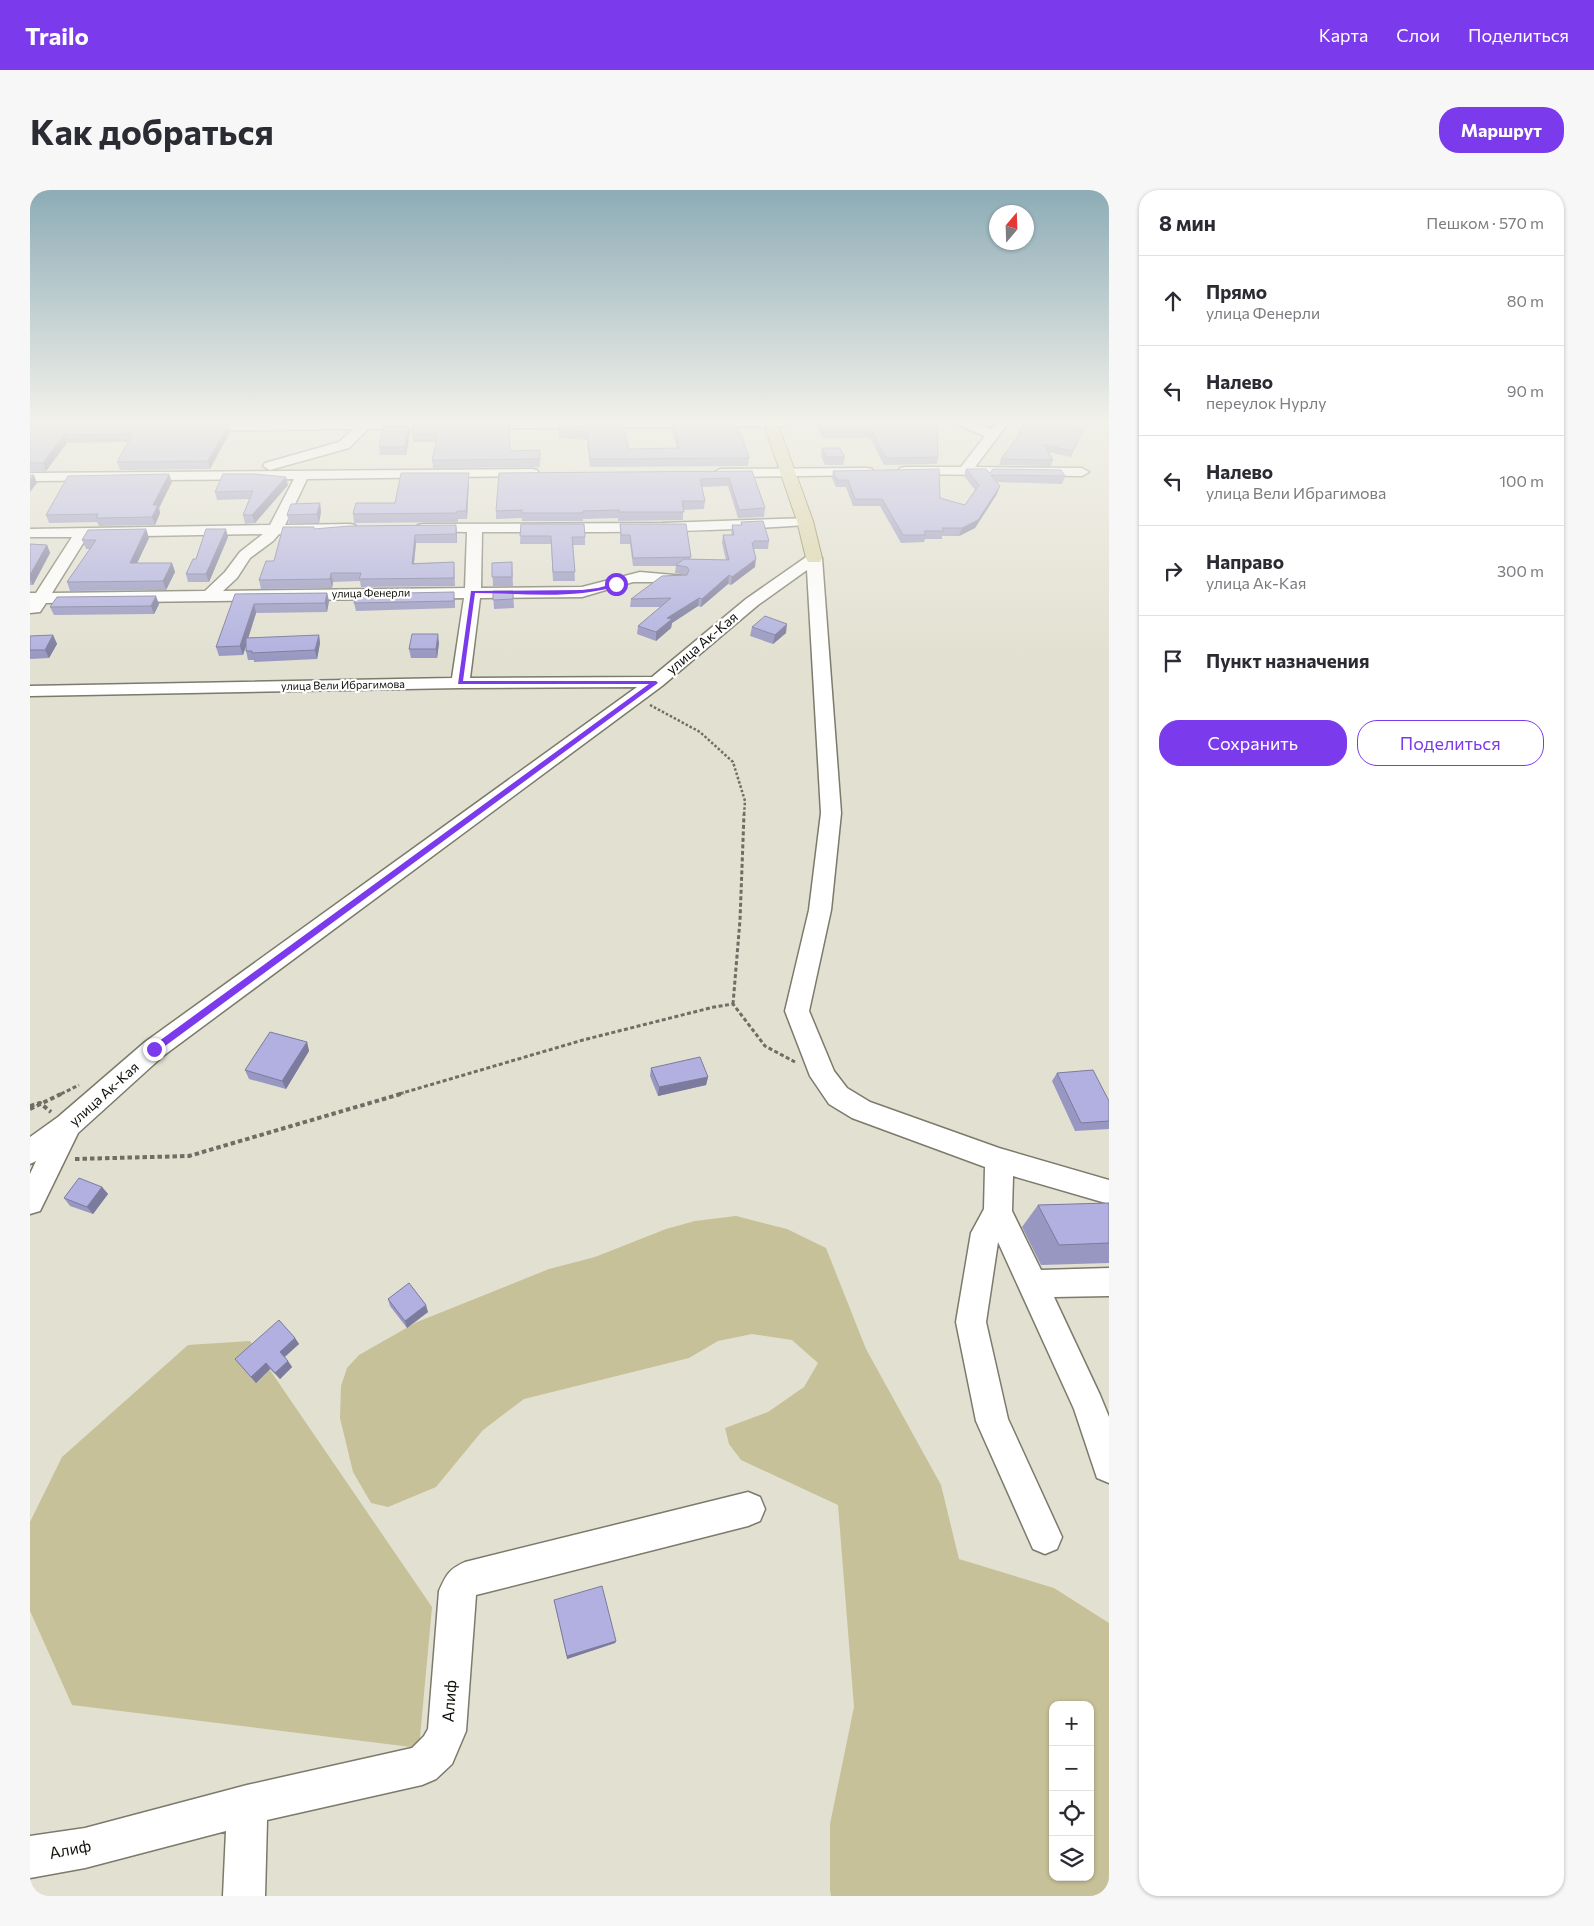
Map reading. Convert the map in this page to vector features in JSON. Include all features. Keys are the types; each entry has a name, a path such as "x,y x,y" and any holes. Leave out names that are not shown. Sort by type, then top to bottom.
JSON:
{"main road":[{"path":"798,502 814,558"}],"street":[{"path":"210,595 231,575 245,555 268,538 275,529 289,502"},
{"path":"409,528 665,527 753,525 805,521"},
{"path":"460,683 473,592 475,527"},
{"path":"30,533 361,528"},
{"path":"30,616 35,598 82,532"},
{"path":"814,558 831,812 820,910 797,1011 822,1076 838,1096 861,1110 1000,1160 1109,1192"},
{"name":"улица Ак-Кая","path":"40,1156 68,1125 154,1049 636,697 752,602 814,558"},
{"name":"улица Фенерли","path":"35,598 582,592 599,590 628,579 644,576 679,579"},
{"name":"улица Вели Ибрагимова","path":"30,691 460,683 656,682"},
{"path":"30,1202 40,1156"},
{"path":"1000,1160 998,1211 1089,1406 1109,1466"},
{"path":"998,1211 985,1233 971,1322 992,1421 1044,1537"},
{"path":"1033,1284 1109,1282"},
{"name":"Алиф","path":"30,1857 85,1848 247,1805 422,1765 438,1750 447,1731 457,1591 465,1580 748,1509"},
{"path":"244,1896 247,1805"}],"path":[{"path":"636,697 700,732 734,762 745,801 740,920 733,1004 765,1046 822,1076"},
{"path":"40,1156 189,1156 583,1040 714,1007 733,1004"},
{"path":"30,1109 40,1103"}],"shaded area":[{"path":"736,1216 787,1229 826,1248 866,1349 941,1485 959,1559 1054,1588 1109,1623 1109,1896 831,1896 830,1824 854,1707 838,1505 741,1460 729,1444 725,1428 768,1412 804,1387 818,1363 792,1340 752,1334 718,1341 689,1358 524,1399 483,1430 436,1487 388,1507 371,1503 353,1472 340,1418 341,1386 347,1368 359,1355 417,1322 549,1269 595,1257 666,1229 695,1221"},
{"path":"250,1341 432,1607 419,1748 72,1705 30,1611 30,1522 62,1457 188,1345"}],"building":[{"path":"54,502 155,502 153,505 158,505 152,517 96,518 98,514 46,515"},
{"path":"249,502 264,502 252,515 243,515"},
{"path":"467,502 466,511 457,511 457,513 353,514 356,503"},
{"path":"497,502 682,502 684,512 619,512 619,510 583,511 583,513 522,513 522,510 496,511"},
{"path":"736,502 763,502 765,508 739,510"},
{"path":"884,502 953,502 965,505 967,502 990,502 978,520 962,528 942,528 944,531 924,531 926,535 903,535"},
{"path":"320,503 317,514 287,515 291,504"},
{"path":"763,521 769,541 754,541 752,543 756,559 732,577 729,575 702,599 699,598 667,618 672,619 656,632 638,626 671,598 631,599 662,576 687,575 689,570 687,567 676,565 684,559 729,560 723,535 734,535 732,525 742,525 741,522"},
{"path":"521,524 584,524 585,537 572,537 575,572 553,572 551,536 520,536"},
{"path":"620,524 686,524 691,557 633,558 630,535 621,535"},
{"path":"456,525 456,534 415,535 412,564 454,562 454,578 359,579 361,573 331,573 330,579 259,580 266,561 274,561 283,527 314,527 314,529 349,526"},
{"path":"146,529 130,563 172,563 163,581 67,582 96,540 82,540 88,530"},
{"path":"206,529 226,529 206,574 186,574 193,559 196,559"},
{"path":"30,544 47,545 30,575"},
{"path":"512,562 512,577 492,577 492,563"},
{"path":"493,591 513,591 513,599 493,600"},
{"path":"454,592 454,601 354,603 356,594"},
{"path":"327,593 325,603 254,604 240,646 216,647 235,594"},
{"path":"156,596 151,606 50,607 57,597"},
{"path":"765,616 787,624 775,635 752,627"},
{"path":"412,634 438,634 436,649 409,649"},
{"path":"53,635 45,650 30,650 30,636"},
{"path":"319,635 315,650 252,653 252,651 246,651 246,638"},
{"path":"270,1032 307,1042 282,1081 245,1070"},
{"path":"700,1057 708,1077 659,1087 651,1068"},
{"path":"1093,1070 1109,1101 1109,1121 1081,1123 1057,1073"},
{"path":"79,1178 102,1187 87,1207 64,1198"},
{"path":"1109,1203 1109,1243 1059,1245 1038,1205"},
{"path":"409,1283 426,1305 405,1321 388,1299"},
{"path":"279,1320 295,1338 280,1352 288,1361 275,1373 266,1363 251,1377 235,1359"},
{"path":"602,1586 616,1641 567,1656 554,1600"}],"route":[{"path":"154,1049 656,682 460,683 473,592 582,592 599,590 616,584"}]}
